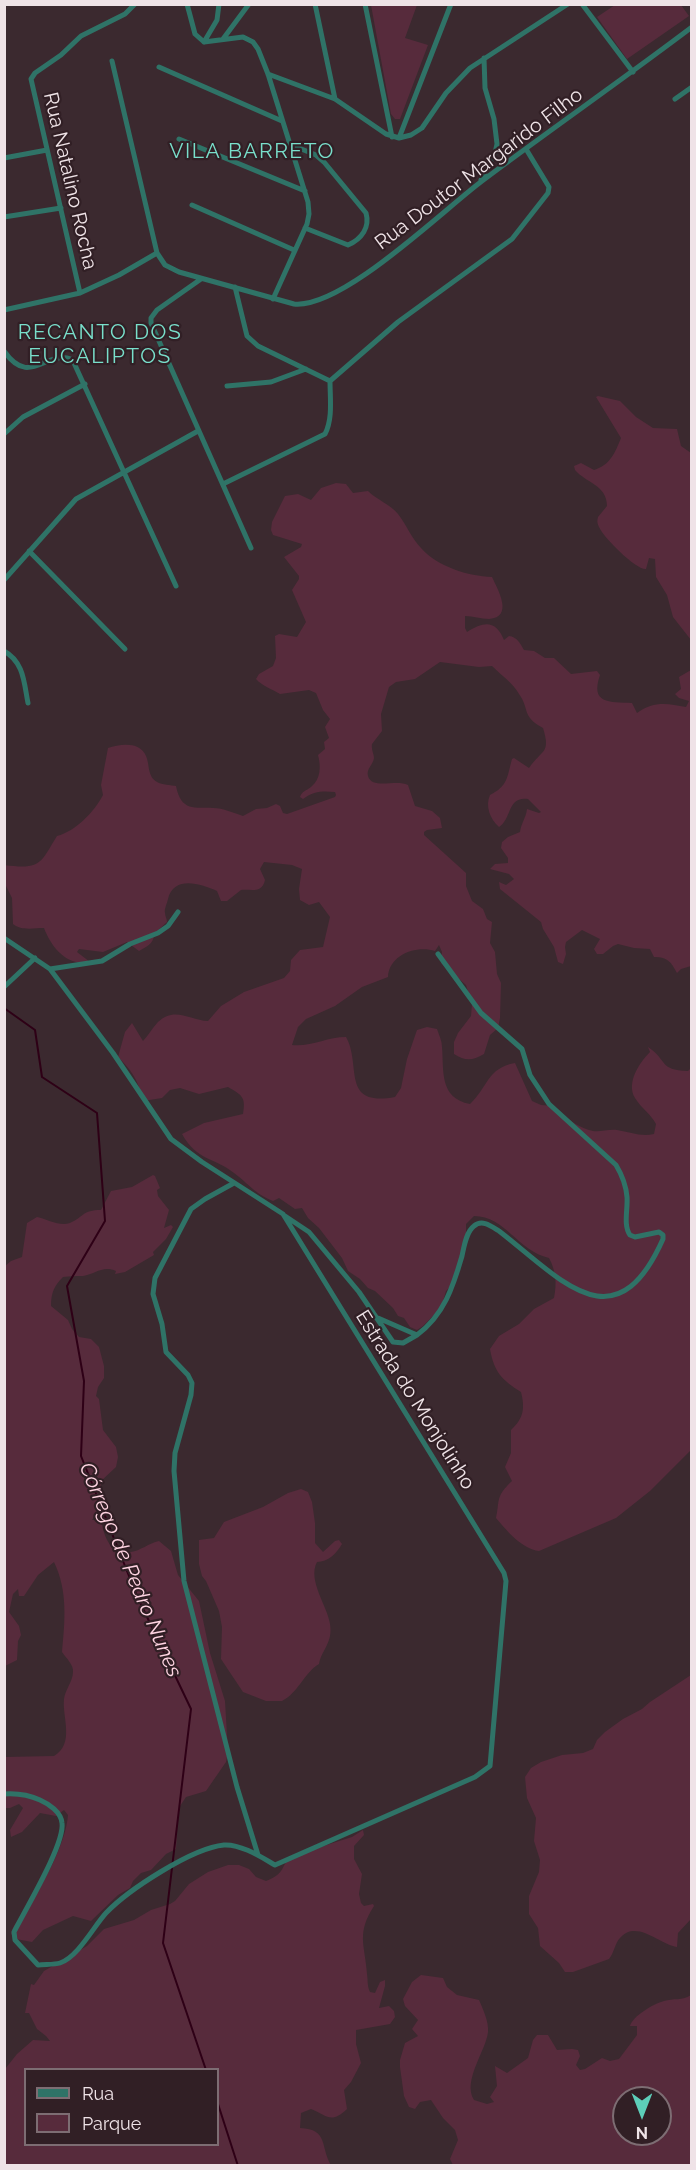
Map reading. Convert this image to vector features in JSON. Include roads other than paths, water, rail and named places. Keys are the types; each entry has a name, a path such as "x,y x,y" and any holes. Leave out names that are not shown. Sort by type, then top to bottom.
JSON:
{"street":[{"name":"Rua Natalino Rocha","path":"80,293 32,76 81,36 125,14 135,4"},
{"path":"187,4 195,34 204,42"},
{"path":"204,42 217,20 219,4"},
{"path":"223,39 249,4"},
{"path":"315,4 335,99"},
{"path":"365,4 392,137"},
{"path":"399,138 451,4"},
{"path":"268,74 335,99 392,137 399,138 411,135 422,128 457,80 484,58 568,4"},
{"path":"582,4 633,72"},
{"name":"Rua Doutor Margarido Filho","path":"157,253 168,267 201,279 304,305 322,300 388,258 480,182 692,27"},
{"path":"204,42 243,37 253,42 268,74 304,191 309,214 305,228 273,299"},
{"path":"480,182 495,153 497,144 494,119 485,88 484,58"},
{"path":"4,310 80,293 120,275 157,253 112,61"},
{"path":"159,67 282,121"},
{"path":"675,99 692,87"},
{"path":"178,139 304,191"},
{"path":"289,144 316,155 324,162 366,213 368,225 366,230 348,245 305,228"},
{"path":"223,484 325,434 330,419 330,381 398,322 516,235 548,193 549,187 526,149"},
{"path":"4,158 47,150"},
{"path":"192,205 294,250"},
{"path":"4,217 61,208"},
{"path":"201,279 157,310 151,318 152,324 251,548"},
{"path":"235,287 247,336 258,346 330,381"},
{"path":"4,351 15,363 27,368 61,358 71,359 176,586"},
{"path":"227,386 271,382 306,369"},
{"path":"4,434 23,417 84,384"},
{"path":"4,580 76,499 198,431"},
{"path":"29,550 125,649"},
{"path":"4,651 12,656 21,669 28,703"},
{"path":"50,969 102,961 130,944 158,933 168,926 178,912"},
{"name":"Estrada do Monjolinho","path":"4,938 50,969 113,1053 171,1139 188,1153 283,1215 504,1573 506,1581 490,1766 475,1777 275,1865 258,1855"},
{"path":"283,1215 309,1232 359,1292 390,1338 398,1344 417,1335 432,1322 442,1309 455,1279 469,1232 475,1224 484,1223 491,1226 567,1284 589,1296 615,1296 642,1275 663,1239 663,1235 659,1232 635,1237 630,1235 627,1226 625,1185 622,1174 549,1104 530,1075 522,1049 481,1013 438,954"},
{"path":"4,987 35,958"},
{"path":"234,1183 191,1209 155,1278 153,1294 162,1324 166,1352 192,1383 175,1453 174,1471 184,1581 237,1787 258,1855"},
{"path":"378,1318 417,1335"},
{"path":"4,1794 25,1796 47,1803 60,1815 63,1824 60,1838 44,1874 14,1932 15,1940 38,1965 61,1963 81,1946 116,1903 148,1880 192,1856 225,1845 258,1855"}],"waterway":[{"name":"Córrego de Pedro Nunes","path":"4,1008 35,1030 42,1077 97,1113 105,1221 67,1286 84,1381 81,1456 137,1596 191,1709 163,1943 205,2068"},
{"name":"Córrego de Pedro Nunes","path":"219,2107 238,2166"}],"district":[{"name":"VILA BARRETO","path":"252,152"},
{"name":"RECANTO DOS EUCALIPTOS","path":"100,345"}]}
